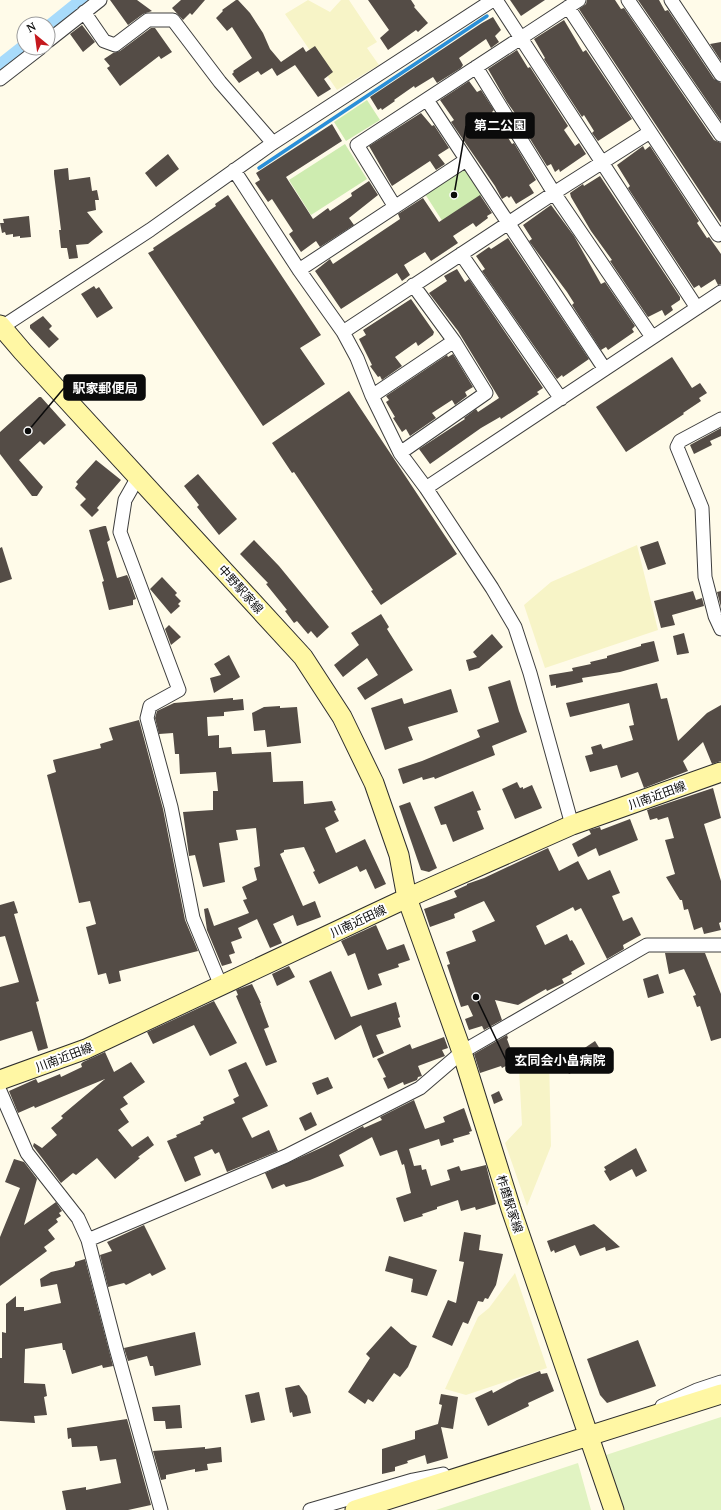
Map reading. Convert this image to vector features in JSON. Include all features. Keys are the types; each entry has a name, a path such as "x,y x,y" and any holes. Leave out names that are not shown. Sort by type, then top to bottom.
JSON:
{"main road":[{"name":"中野駅家線","path":"1,326 23,352 303,657 342,717 374,783 398,855 408,898"},
{"name":"川南近田線","path":"0,1080 86,1049 408,898 572,825 721,772"},
{"name":"柞磨駅家線","path":"408,898 462,1052 511,1209 592,1442 614,1510"},
{"path":"355,1510 560,1445 592,1442 652,1417 721,1394"}],"street":[{"path":"56,35 100,0"},
{"path":"1,326 150,230 273,143 493,0"},
{"path":"496,0 698,308"},
{"path":"395,207 357,145 579,0"},
{"path":"628,0 721,135"},
{"path":"671,0 721,75"},
{"path":"568,7 720,236"},
{"path":"84,12 104,41 115,45 148,20 172,20 220,82 273,143"},
{"path":"0,79 30,56"},
{"path":"476,67 554,193 652,337"},
{"path":"427,100 604,368"},
{"path":"343,332 507,223 650,132"},
{"path":"299,270 466,160"},
{"path":"234,170 299,270 343,332 357,358 372,396 400,453 426,488 492,588 515,627 530,673 572,825"},
{"path":"461,254 561,399"},
{"path":"400,453 486,393 454,341 413,285"},
{"path":"426,488 561,399 604,368 721,292"},
{"path":"372,396 454,341"},
{"path":"721,419 680,441 677,447 702,508 705,577 715,616 721,629"},
{"path":"138,477 125,500 120,532 179,690 150,706 147,718 171,807 193,918 221,986"},
{"path":"88,1240 286,1156 420,1088 462,1052 647,945 721,945"},
{"path":"0,1091 27,1153 78,1218 88,1240 161,1510"},
{"path":"652,1417 656,1410 667,1402 721,1382"},
{"path":"310,1510 412,1480 451,1472 550,1440 554,1440 560,1445"}],"shaded area":[{"path":"308,0 330,12 341,0 349,0 377,42 367,48 379,65 337,90 285,14"},
{"path":"637,545 658,630 545,668 524,605 551,582"},
{"path":"549,1056 551,1146 527,1206 505,1143 522,1125 519,1069"},
{"path":"515,1273 547,1368 466,1395 445,1389 478,1317 489,1308"}],"green space":[{"path":"367,100 380,120 346,141 334,122"},
{"path":"345,144 367,179 311,215 289,180"},
{"path":"465,168 483,195 443,222 425,194"},
{"path":"721,1417 721,1510 624,1510 606,1455"},
{"path":"578,1463 591,1510 436,1510"}],"building":[{"path":"110,0 137,0 152,11 143,14 128,25"},
{"path":"181,0 205,0 192,15 190,13 183,20 172,8"},
{"path":"238,0 250,13 263,33 270,49 281,62 303,47 306,52 315,46 333,72 324,79 331,89 318,97 295,65 277,76 272,68 261,75 258,71 239,83 232,74 234,72 233,71 252,58 232,27 227,31 216,18 223,11 222,10"},
{"path":"368,0 411,0 415,6 414,7 428,23 418,32 416,30 388,50 380,38 389,30"},
{"path":"510,0 545,0 521,16"},
{"path":"587,0 615,0 621,9 624,8 714,140 721,143 721,223 579,9 586,4"},
{"path":"638,0 659,0 665,11 668,10 714,79 721,83 721,121"},
{"path":"493,17 501,30 495,36 499,42 491,48 486,39 459,58 463,65 461,68 437,83 433,77 415,88 414,86 382,110 381,108 378,110 370,97"},
{"path":"564,20 583,52 586,50 632,119 598,141 592,133 594,131 584,115 582,117 544,59 545,58 534,39"},
{"path":"82,25 95,42 83,52 70,34"},
{"path":"151,28 155,28 172,52 161,59 159,56 120,86 107,68 110,66 104,59 113,53 120,51"},
{"path":"721,42 721,61 710,44"},
{"path":"517,50 528,68 530,67 568,126 564,130 575,146 579,143 586,154 560,172 559,169 555,172 551,164 547,166 527,134 529,133 507,102 488,69"},
{"path":"469,81 477,92 481,90 494,110 492,112 493,114 512,144 514,143 536,180 529,185 534,193 516,204 511,196 509,198 507,196 502,199 495,186 451,122 454,120 440,100"},
{"path":"421,113 432,126 434,125 449,148 438,155 445,164 436,170 430,161 392,186 369,146"},
{"path":"332,124 342,141 286,177 313,219 328,208 330,211 352,196 351,193 369,181 378,195 349,218 354,225 320,247 316,241 301,252 289,234 293,231 272,199 268,202 255,183 260,180 256,173"},
{"path":"643,146 645,150 650,146 699,221 697,223 707,238 709,237 721,254 721,284 718,285 715,279 701,288 699,285 694,288 628,188 630,186 617,165"},
{"path":"168,154 179,169 156,187 145,173"},
{"path":"68,168 69,180 90,177 92,191 97,190 99,200 95,200 96,210 87,212 103,232 88,244 76,245 78,258 69,259 67,248 61,248 59,230 61,230 54,174 54,170"},
{"path":"600,176 680,297 680,300 671,306 673,310 665,316 662,310 648,317 610,261 612,260 591,231 571,197 570,193 583,184 584,186"},
{"path":"228,195 321,335 300,348 325,384 263,426 148,253 154,250 153,248 216,206 215,204"},
{"path":"480,195 492,213 487,216 488,218 476,227 473,223 453,236 458,243 431,261 425,252 404,265 410,275 402,281 397,273 341,309 315,271 330,259 333,264 400,219 398,214 423,198 439,222"},
{"path":"551,205 574,236 601,284 605,282 635,326 632,329 634,332 608,350 606,347 601,350 572,305 574,303 567,292 529,241 532,239 523,225"},
{"path":"29,216 31,237 20,238 20,236 13,237 13,234 6,235 5,232 2,233 0,223 4,223 3,219"},
{"path":"508,238 589,359 563,377 562,375 557,379 482,271 485,269 476,256 489,247 491,249"},
{"path":"457,269 465,282 469,279 543,388 537,392 539,394 501,419 500,417 481,428 430,464 419,449 465,419 464,418 476,409 478,412 499,398 458,331 429,293 447,281 444,276"},
{"path":"94,286 96,289 99,287 113,308 97,318 81,294"},
{"path":"411,299 434,332 433,335 418,346 416,342 395,357 402,366 382,380 370,366 372,365 359,339 366,335 363,330"},
{"path":"43,316 52,326 49,329 59,339 49,348 30,328 30,325"},
{"path":"453,354 473,387 465,392 467,396 455,405 452,400 432,413 436,418 410,436 406,429 402,432 393,418 395,417 386,402 389,400 386,396 447,355 448,357"},
{"path":"672,357 692,388 700,383 707,393 699,398 701,401 683,413 684,414 626,452 596,407"},
{"path":"349,391 457,554 381,605 371,591 373,590 294,472 292,473 272,443"},
{"path":"39,397 41,397 66,425 44,445 40,441 19,460 43,487 37,496 32,496 0,454 0,432"},
{"path":"721,428 721,436 710,441 712,445 694,454 690,445"},
{"path":"96,460 121,480 97,508 99,510 92,517 80,505 86,499 75,488 78,484 76,482"},
{"path":"198,474 237,519 219,535 197,507 199,505 184,486"},
{"path":"106,526 110,540 107,542 117,578 127,575 136,599 133,600 133,605 109,610 102,582 104,581 89,530"},
{"path":"254,540 279,566 329,627 317,638 311,631 308,634 297,621 294,623 285,611 287,610 266,584 268,583 240,554"},
{"path":"658,541 666,564 648,570 640,547"},
{"path":"2,547 12,579 0,583 0,548"},
{"path":"162,577 177,593 175,595 181,601 178,604 180,606 171,614 150,589"},
{"path":"693,591 696,600 702,598 704,606 672,615 675,625 661,628 654,601"},
{"path":"721,591 721,607 717,592"},
{"path":"381,614 389,627 387,629 413,670 365,700 357,688 378,675 367,658 343,677 334,665 359,645 351,633"},
{"path":"169,625 181,637 171,645 165,629"},
{"path":"684,633 689,653 677,655 673,636"},
{"path":"492,634 503,647 479,668 469,671 466,660 477,657 473,652"},
{"path":"654,641 659,661 620,672 582,678 583,682 556,688 556,685 551,686 549,675 573,671 572,668 591,664 590,662 607,658 607,656"},
{"path":"229,655 240,677 214,693 210,678 221,675 214,664"},
{"path":"510,680 527,732 492,746 495,755 435,779 434,777 423,780 422,777 403,784 398,769 422,761 480,737 477,730 499,722 488,687"},
{"path":"657,683 661,699 667,698 678,741 707,713 721,705 721,761 712,764 703,742 683,761 688,771 644,788 638,772 621,778 617,765 590,772 585,756 593,754 591,747 601,744 603,749 633,740 629,726 634,725 629,703 570,717 566,703"},
{"path":"451,689 458,712 408,727 413,740 385,750 371,708 402,698 404,704"},
{"path":"233,698 233,700 243,699 244,710 224,712 224,716 207,717 208,736 219,735 219,748 231,747 232,754 271,752 273,782 303,781 304,804 332,801 336,810 334,811 339,821 325,828 336,853 365,839 386,884 375,889 366,869 360,872 357,866 319,884 304,847 284,850 284,852 280,854 303,906 315,901 321,917 297,926 293,915 273,924 282,943 270,948 257,919 238,928 242,938 231,942 235,953 229,955 232,963 222,966 207,930 204,909 208,908 214,926 249,913 243,900 247,899 242,887 257,880 254,868 260,866 256,828 236,830 238,840 219,843 225,882 203,887 195,855 189,856 183,812 213,810 213,791 218,791 216,772 180,774 179,754 175,754 173,733 159,734 155,718 157,711 174,703"},
{"path":"280,706 280,708 297,707 301,743 267,747 265,730 254,731 252,713 264,707"},
{"path":"139,720 163,809 185,920 198,951 119,971 121,981 109,984 106,973 98,975 86,927 96,924 90,901 79,903 47,775 56,772 53,760 101,748 100,744 113,740 109,728"},
{"path":"517,782 520,788 523,787 523,789 532,785 542,808 515,819 502,789"},
{"path":"713,788 721,818 704,824 721,881 721,922 719,923 721,930 704,934 702,927 694,930 688,909 684,910 682,900 680,900 666,877 675,874 665,840 674,838 668,817 658,820 657,818 650,820 647,810"},
{"path":"473,791 481,810 477,811 484,829 453,842 446,824 441,825 434,807"},
{"path":"410,802 437,868 429,872 421,870 399,806"},
{"path":"630,819 638,840 599,856 596,848 578,857 572,844 591,834 589,830 600,827 601,830"},
{"path":"548,848 559,871 578,861 588,880 610,870 620,893 612,896 623,921 632,917 641,935 623,945 624,949 607,959 581,908 575,911 573,907 536,926 545,945 567,934 570,941 572,940 575,945 585,964 571,972 572,974 562,979 564,983 547,991 546,989 518,1005 495,1000 502,1020 484,1030 482,1026 469,1030 465,1019 473,1016 468,1005 461,1007 447,965 450,964 446,952 476,941 472,931 495,921 484,901 454,914 455,918 430,927 424,909 457,897 454,891 467,884 484,878"},
{"path":"14,901 18,913 14,914 39,1001 36,1002 48,1048 38,1051 32,1031 0,1041 0,987 19,982 5,936 0,937 0,905"},
{"path":"376,925 387,950 404,944 410,960 398,964 399,967 378,974 382,985 368,990 355,953 348,956 341,941"},
{"path":"665,953 705,953 721,994 721,1038 711,1041 700,1006 697,1007 693,996 696,995 684,969 669,974"},
{"path":"289,966 295,977 277,986 272,974"},
{"path":"331,971 351,1017 396,1002 401,1027 376,1035 384,1053 373,1058 361,1025 335,1040 309,981"},
{"path":"658,974 664,993 648,998 643,979"},
{"path":"252,984 261,1003 269,1027 264,1029 277,1062 266,1066 236,996 238,995 236,990"},
{"path":"214,1001 237,1043 210,1056 194,1025 153,1044 147,1032"},
{"path":"507,1035 515,1061 502,1068 501,1066 480,1073 474,1054"},
{"path":"444,1037 448,1048 442,1050 445,1056 418,1066 422,1076 418,1077 417,1080 404,1085 403,1082 388,1089 383,1078 386,1077 377,1059 410,1044 412,1049"},
{"path":"595,1041 600,1049 582,1062 584,1066 569,1074 566,1069 564,1071 558,1061 579,1049 580,1051"},
{"path":"105,1052 114,1072 131,1062 145,1082 123,1097 128,1104 120,1109 129,1122 118,1130 132,1147 148,1136 154,1145 138,1157 140,1158 115,1179 97,1158 76,1175 73,1173 61,1183 33,1146 34,1143 42,1148 57,1135 51,1128 63,1118 61,1116 105,1079 35,1108 34,1106 18,1113 9,1091 36,1079 38,1083 60,1074 61,1077 82,1067 81,1064 83,1062"},
{"path":"246,1062 268,1106 242,1118 252,1138 269,1130 278,1151 227,1172 219,1152 215,1154 212,1149 194,1157 201,1175 185,1182 167,1141 177,1137 176,1135 201,1124 200,1122 204,1120 203,1117 235,1103 233,1099 239,1096 228,1070"},
{"path":"328,1077 333,1088 317,1095 312,1083"},
{"path":"499,1091 503,1100 494,1104 491,1095"},
{"path":"414,1100 425,1129 445,1122 443,1117 464,1108 472,1131 469,1132 470,1134 453,1139 454,1142 441,1146 439,1139 409,1149 414,1166 421,1165 422,1170 426,1169 431,1186 450,1180 447,1170 459,1166 461,1171 486,1165 496,1204 476,1210 475,1207 461,1211 458,1200 437,1207 437,1209 422,1214 423,1216 404,1222 396,1198 411,1193 404,1164 402,1165 397,1150 380,1156 372,1137 339,1155 344,1166 310,1180 286,1187 284,1184 272,1189 265,1173 323,1147 363,1126 364,1128 382,1120 380,1117"},
{"path":"311,1112 317,1125 305,1131 299,1118"},
{"path":"636,1148 647,1171 636,1177 632,1169 610,1181 604,1171 606,1170 604,1167"},
{"path":"14,1159 24,1162 37,1179 24,1225 56,1202 62,1211 59,1213 61,1216 56,1219 58,1222 48,1230 55,1239 44,1247 47,1251 0,1286 0,1237 20,1188 5,1182"},
{"path":"594,1224 620,1247 606,1251 605,1247 580,1256 575,1245 555,1253 554,1250 551,1252 547,1241"},
{"path":"144,1225 166,1269 152,1276 150,1273 126,1285 124,1283 108,1287 100,1255 112,1251 107,1242"},
{"path":"464,1232 481,1235 479,1250 503,1254 496,1285 488,1299 485,1298 483,1302 478,1301 468,1324 463,1322 452,1346 432,1337 448,1300 456,1303 464,1262 459,1261"},
{"path":"389,1256 437,1270 427,1296 411,1292 413,1279 385,1271"},
{"path":"85,1259 113,1366 103,1368 102,1365 72,1374 62,1343 25,1349 24,1383 45,1384 47,1396 44,1397 47,1415 34,1416 35,1423 0,1421 0,1358 2,1358 2,1332 6,1333 6,1304 16,1296 16,1307 24,1307 24,1311 61,1303 57,1284 41,1287 40,1279 51,1272 73,1267 75,1262"},
{"path":"391,1326 411,1344 417,1346 408,1367 400,1377 394,1373 373,1402 368,1399 365,1404 348,1392 370,1358 366,1354"},
{"path":"195,1332 201,1365 155,1376 153,1366 150,1366 147,1356 128,1361 124,1348"},
{"path":"638,1340 656,1386 607,1403 600,1395 587,1359"},
{"path":"540,1371 541,1374 547,1373 554,1391 528,1403 529,1406 488,1426 475,1398 492,1390 493,1393 517,1380"},
{"path":"299,1385 307,1396 311,1413 293,1417 292,1412 290,1413 285,1388"},
{"path":"259,1392 265,1420 251,1423 245,1395"},
{"path":"441,1394 458,1397 453,1429 441,1427 448,1458 427,1464 425,1455 395,1467 395,1471 382,1474 382,1449 415,1439 415,1431 438,1424 442,1405 439,1404"},
{"path":"180,1405 182,1428 166,1429 165,1421 154,1421 152,1407"},
{"path":"127,1419 151,1505 128,1510 66,1510 62,1491 86,1487 86,1490 121,1483 116,1459 100,1461 97,1446 72,1447 71,1438 68,1439 67,1428"},
{"path":"205,1447 205,1449 221,1447 222,1462 207,1464 208,1470 195,1472 195,1469 166,1475 166,1479 161,1480 153,1451"}],"waterway":[{"path":"56,27 89,0"},
{"path":"259,168 487,16"},
{"path":"0,71 19,56"}],"place":[{"name":"第二公園","path":"454,195"},
{"name":"駅家郵便局","path":"28,431"},
{"name":"玄同会小畠病院","path":"476,997"}]}
